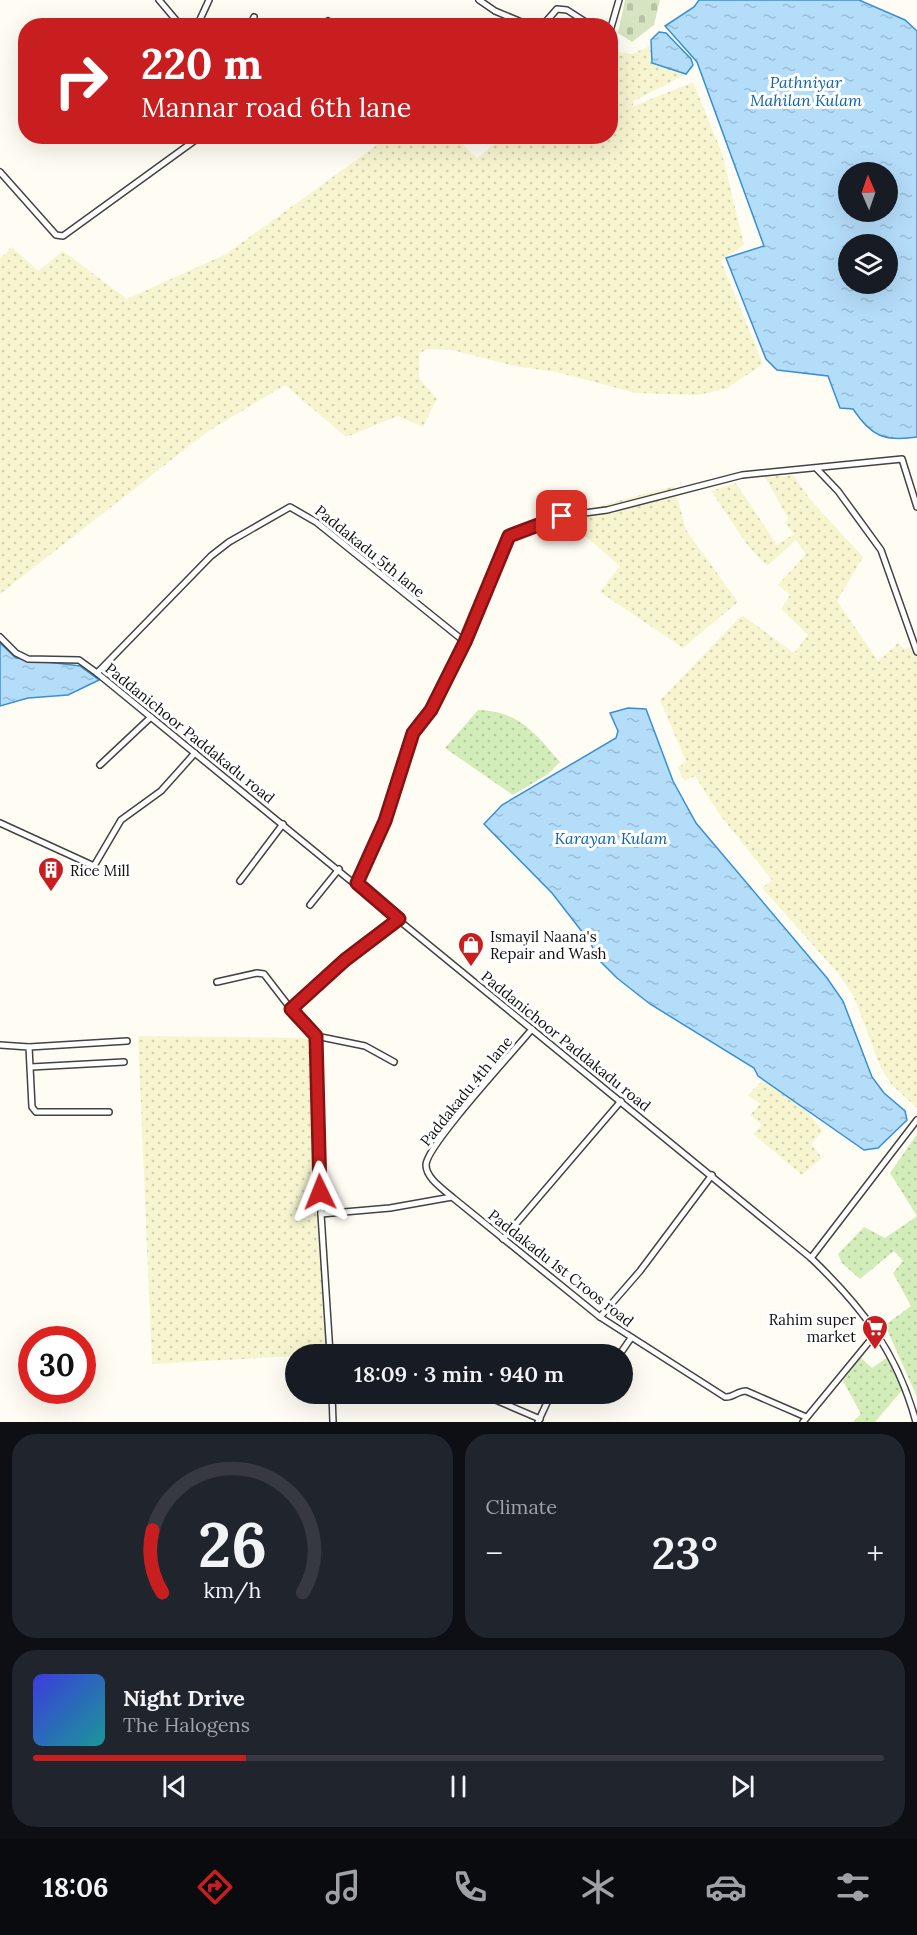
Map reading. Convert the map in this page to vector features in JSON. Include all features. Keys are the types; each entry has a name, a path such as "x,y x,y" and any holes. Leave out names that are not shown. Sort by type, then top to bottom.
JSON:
{"street":[{"path":"159,0 174,18"},
{"path":"201,18 209,0"},
{"path":"479,0 495,11 512,18"},
{"path":"614,18 619,0"},
{"path":"549,18 557,9 567,10 580,18"},
{"path":"0,172 56,235 63,236 190,144"},
{"path":"357,883 385,821 413,733 431,710 465,642 509,536 562,516 607,510 742,475 902,459 917,507"},
{"path":"817,469 838,491 881,550 917,652"},
{"name":"Paddakadu 5th lane","path":"97,673 211,556 229,542 290,507 316,522 465,642"},
{"name":"Paddanichoor Paddakadu road","path":"0,637 16,653 28,659 79,660 97,673 357,883 811,1258 849,1294 877,1332 901,1379 916,1422"},
{"path":"100,765 151,717"},
{"path":"0,823 94,866 121,820 161,791 195,753"},
{"path":"240,881 283,824"},
{"path":"310,905 339,869"},
{"path":"291,1009 345,960 399,919"},
{"path":"217,982 257,973 264,974 291,1009 316,1036 365,1046 394,1062"},
{"name":"Paddakadu 4th lane","path":"452,1197 432,1180 426,1167 428,1158 442,1136 532,1029"},
{"path":"316,1036 321,1214 329,1344"},
{"path":"0,1045 29,1047 127,1041"},
{"path":"29,1047 32,1066 32,1107 36,1112 109,1112"},
{"path":"32,1066 124,1062"},
{"path":"503,1239 621,1101"},
{"path":"811,1258 917,1120"},
{"path":"600,1317 640,1271 712,1175"},
{"path":"321,1214 390,1209 452,1197"},
{"name":"Paddakadu 1st Croos road","path":"452,1197 600,1317 631,1338 725,1397 746,1391 804,1420"},
{"path":"804,1420 877,1332"},
{"path":"627,1344 631,1338"},
{"path":"332,1404 333,1422"},
{"path":"503,1404 539,1421 547,1404"}],"shaded area":[{"path":"650,46 653,63 686,74 634,101 632,107 693,82 722,153 744,245 721,261 763,364 726,389 698,395 636,393 556,372 514,366 453,350 427,349 419,354 419,378 437,399 423,427 398,416 346,437 285,385 207,432 0,594 0,259 12,247 38,271 63,251 127,299 226,254 378,144 462,144 477,158 494,144 618,144 618,52 632,54"},
{"path":"793,475 809,498 863,557 837,601 878,661 898,643 905,649 913,646 917,658 917,1108 891,1084 880,1066 854,997 837,972 762,888 772,880 720,815 695,776 684,781 678,768 686,761 660,700 742,615 794,653 808,635 781,609 790,595 778,585 806,554 796,540 767,566 748,546 711,491 736,483 777,545 794,534 785,523 788,518 765,477"},
{"path":"674,486 686,530 738,602 683,648 600,592 620,566 562,516"},
{"path":"138,1036 314,1038 329,1344 285,1344 285,1357 152,1364"},
{"path":"763,1080 806,1110 823,1131 811,1144 822,1158 802,1175 753,1134 762,1125 750,1115 760,1104 748,1095"}],"green space":[{"path":"625,0 660,0 654,25 632,42 618,33"},
{"path":"478,710 505,714 515,719 534,733 560,762 548,774 513,795 445,748"},
{"path":"917,1134 917,1216 890,1173"},
{"path":"917,1216 917,1397 885,1325 911,1306 893,1273 903,1261 894,1251 860,1279 842,1263 838,1254 864,1227 885,1238"},
{"path":"889,1356 904,1388 875,1422 853,1422 861,1414 843,1381 860,1357 872,1368"}],"water":[{"name":"Pathniyar Mahilan Kulam","path":"699,0 859,0 905,20 917,31 917,437 896,439 879,435 866,425 853,409 840,408 828,376 777,370 766,359 726,258 764,246 697,62 665,26 694,7"},
{"path":"659,32 666,33 691,59 693,65 686,74 652,63 651,40"},
{"path":"0,643 16,658 80,666 99,680 68,695 28,698 0,706"},
{"name":"Karayan Kulam","path":"628,708 646,709 673,781 696,823 827,978 843,1001 872,1077 884,1093 905,1111 907,1120 878,1148 864,1150 758,1076 754,1068 650,1004 617,978 598,959 590,942 552,893 484,824 502,805 616,738 618,731 610,713"}],"place":[{"name":"Rice Mill","path":"51,893"},
{"name":"Ismayil Naana's Repair and Wash","path":"471,968"},
{"name":"Rahim super market","path":"875,1351"}],"route":[{"path":"320,1192 316,1036 291,1009 345,960 399,919 357,883 385,821 413,733 431,710 465,642 509,536 562,516"}]}
